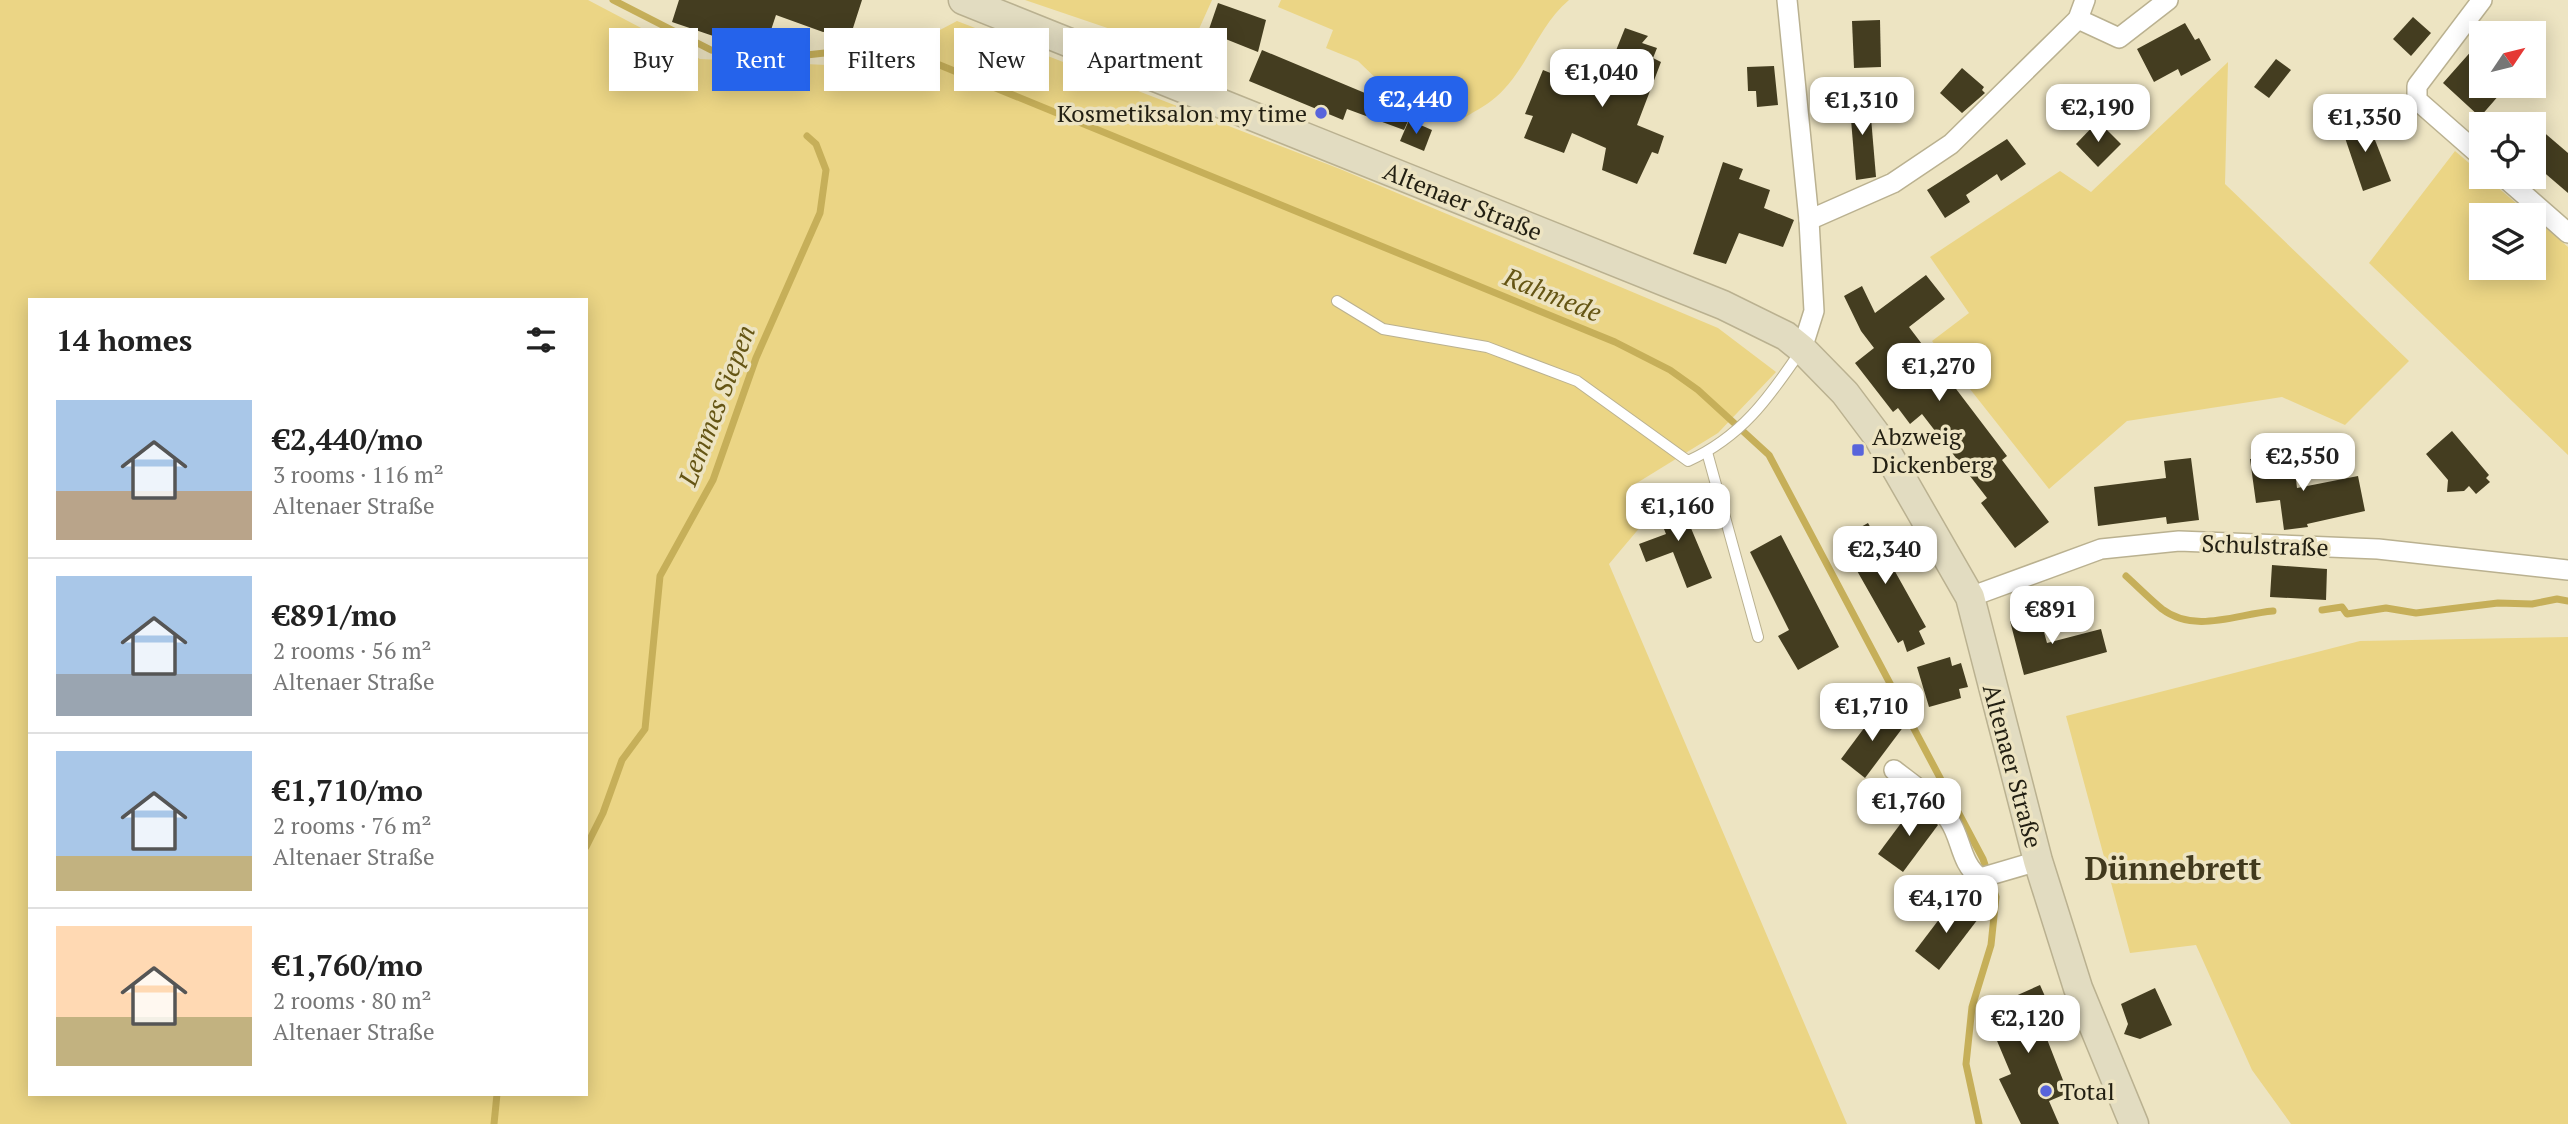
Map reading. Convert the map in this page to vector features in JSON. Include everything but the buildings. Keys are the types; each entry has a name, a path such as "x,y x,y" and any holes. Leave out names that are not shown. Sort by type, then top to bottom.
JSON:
{"main road":[{"name":"Altenaer Straße","path":"963,0 1723,305 1786,336 1802,349 1845,393 1878,437 1969,597 2038,861 2078,988 2134,1124"}],"street":[{"path":"1787,0 1809,220 1814,311 1802,349"},
{"path":"1809,220 1893,183 1951,144 2078,19 2085,0"},
{"path":"2078,19 2119,38 2168,0"},
{"path":"2469,146 2417,100 2417,86 2482,0"},
{"path":"2518,189 2568,233"},
{"name":"Schulstraße","path":"1969,597 2101,549 2179,541 2378,549 2568,570"},
{"name":"Altenaer Straße","path":"1894,770 1935,803 1950,821 1968,869 1980,878 2038,861"}],"lane":[{"path":"1337,301 1383,329 1487,347 1577,381 1688,461 1707,452 1744,426 1802,349"},
{"path":"1707,452 1758,637"}],"shaded area":[{"path":"0,0 588,0 641,28 609,28 609,91 698,91 698,58 712,60 712,91 810,91 810,64 824,65 824,91 940,91 940,30 957,21 975,28 954,28 954,91 1049,91 1049,57 1063,62 1063,91 1138,91 1340,169 1718,328 1776,372 1718,433 1632,486 1647,519 1609,564 1847,1124 0,1124"},
{"path":"1025,0 1212,0 1199,28 1107,28"},
{"path":"1281,0 1569,0 1549,22 1507,86 1492,100 1459,121 1387,89 1358,61 1326,48 1333,30 1278,7"},
{"path":"2228,62 2225,184 2409,361 2345,425 2282,397 2127,421 2049,489 1932,341 1969,313 1930,257 2060,171 2091,192"},
{"path":"2455,151 2469,163 2469,189 2500,189 2516,203 2469,203 2469,280 2546,280 2546,228 2568,247 2568,455 2369,263"},
{"path":"2568,637 2568,1124 2291,1124 2252,1070 2196,945 2130,953 2066,716 2360,641"}],"waterway":[{"name":"Rahmede","path":"613,0 711,50 770,59 843,51 925,59 1615,342 1670,370 1698,390 1769,455 1983,859 1996,897 1991,945 1972,1007 1966,1064 1979,1124"},
{"name":"Lemmes Siepen","path":"588,843 603,813 622,760 645,729 660,576 713,480 756,358 820,213 826,170 816,144 807,136"},
{"path":"2126,576 2162,609 2188,620 2216,621 2273,611"},
{"path":"2322,610 2342,607 2347,614 2386,608 2416,613 2498,603 2532,604 2557,599 2568,601"},
{"name":"Lemmes Siepen","path":"494,1124 497,1096"}],"place":[{"name":"Kosmetiksalon my time","path":"1321,113"},
{"name":"Abzweig Dickenberg","path":"1858,450"},
{"name":"Total","path":"2046,1091"}],"district":[{"name":"Dünnebrett","path":"2173,868"}]}
